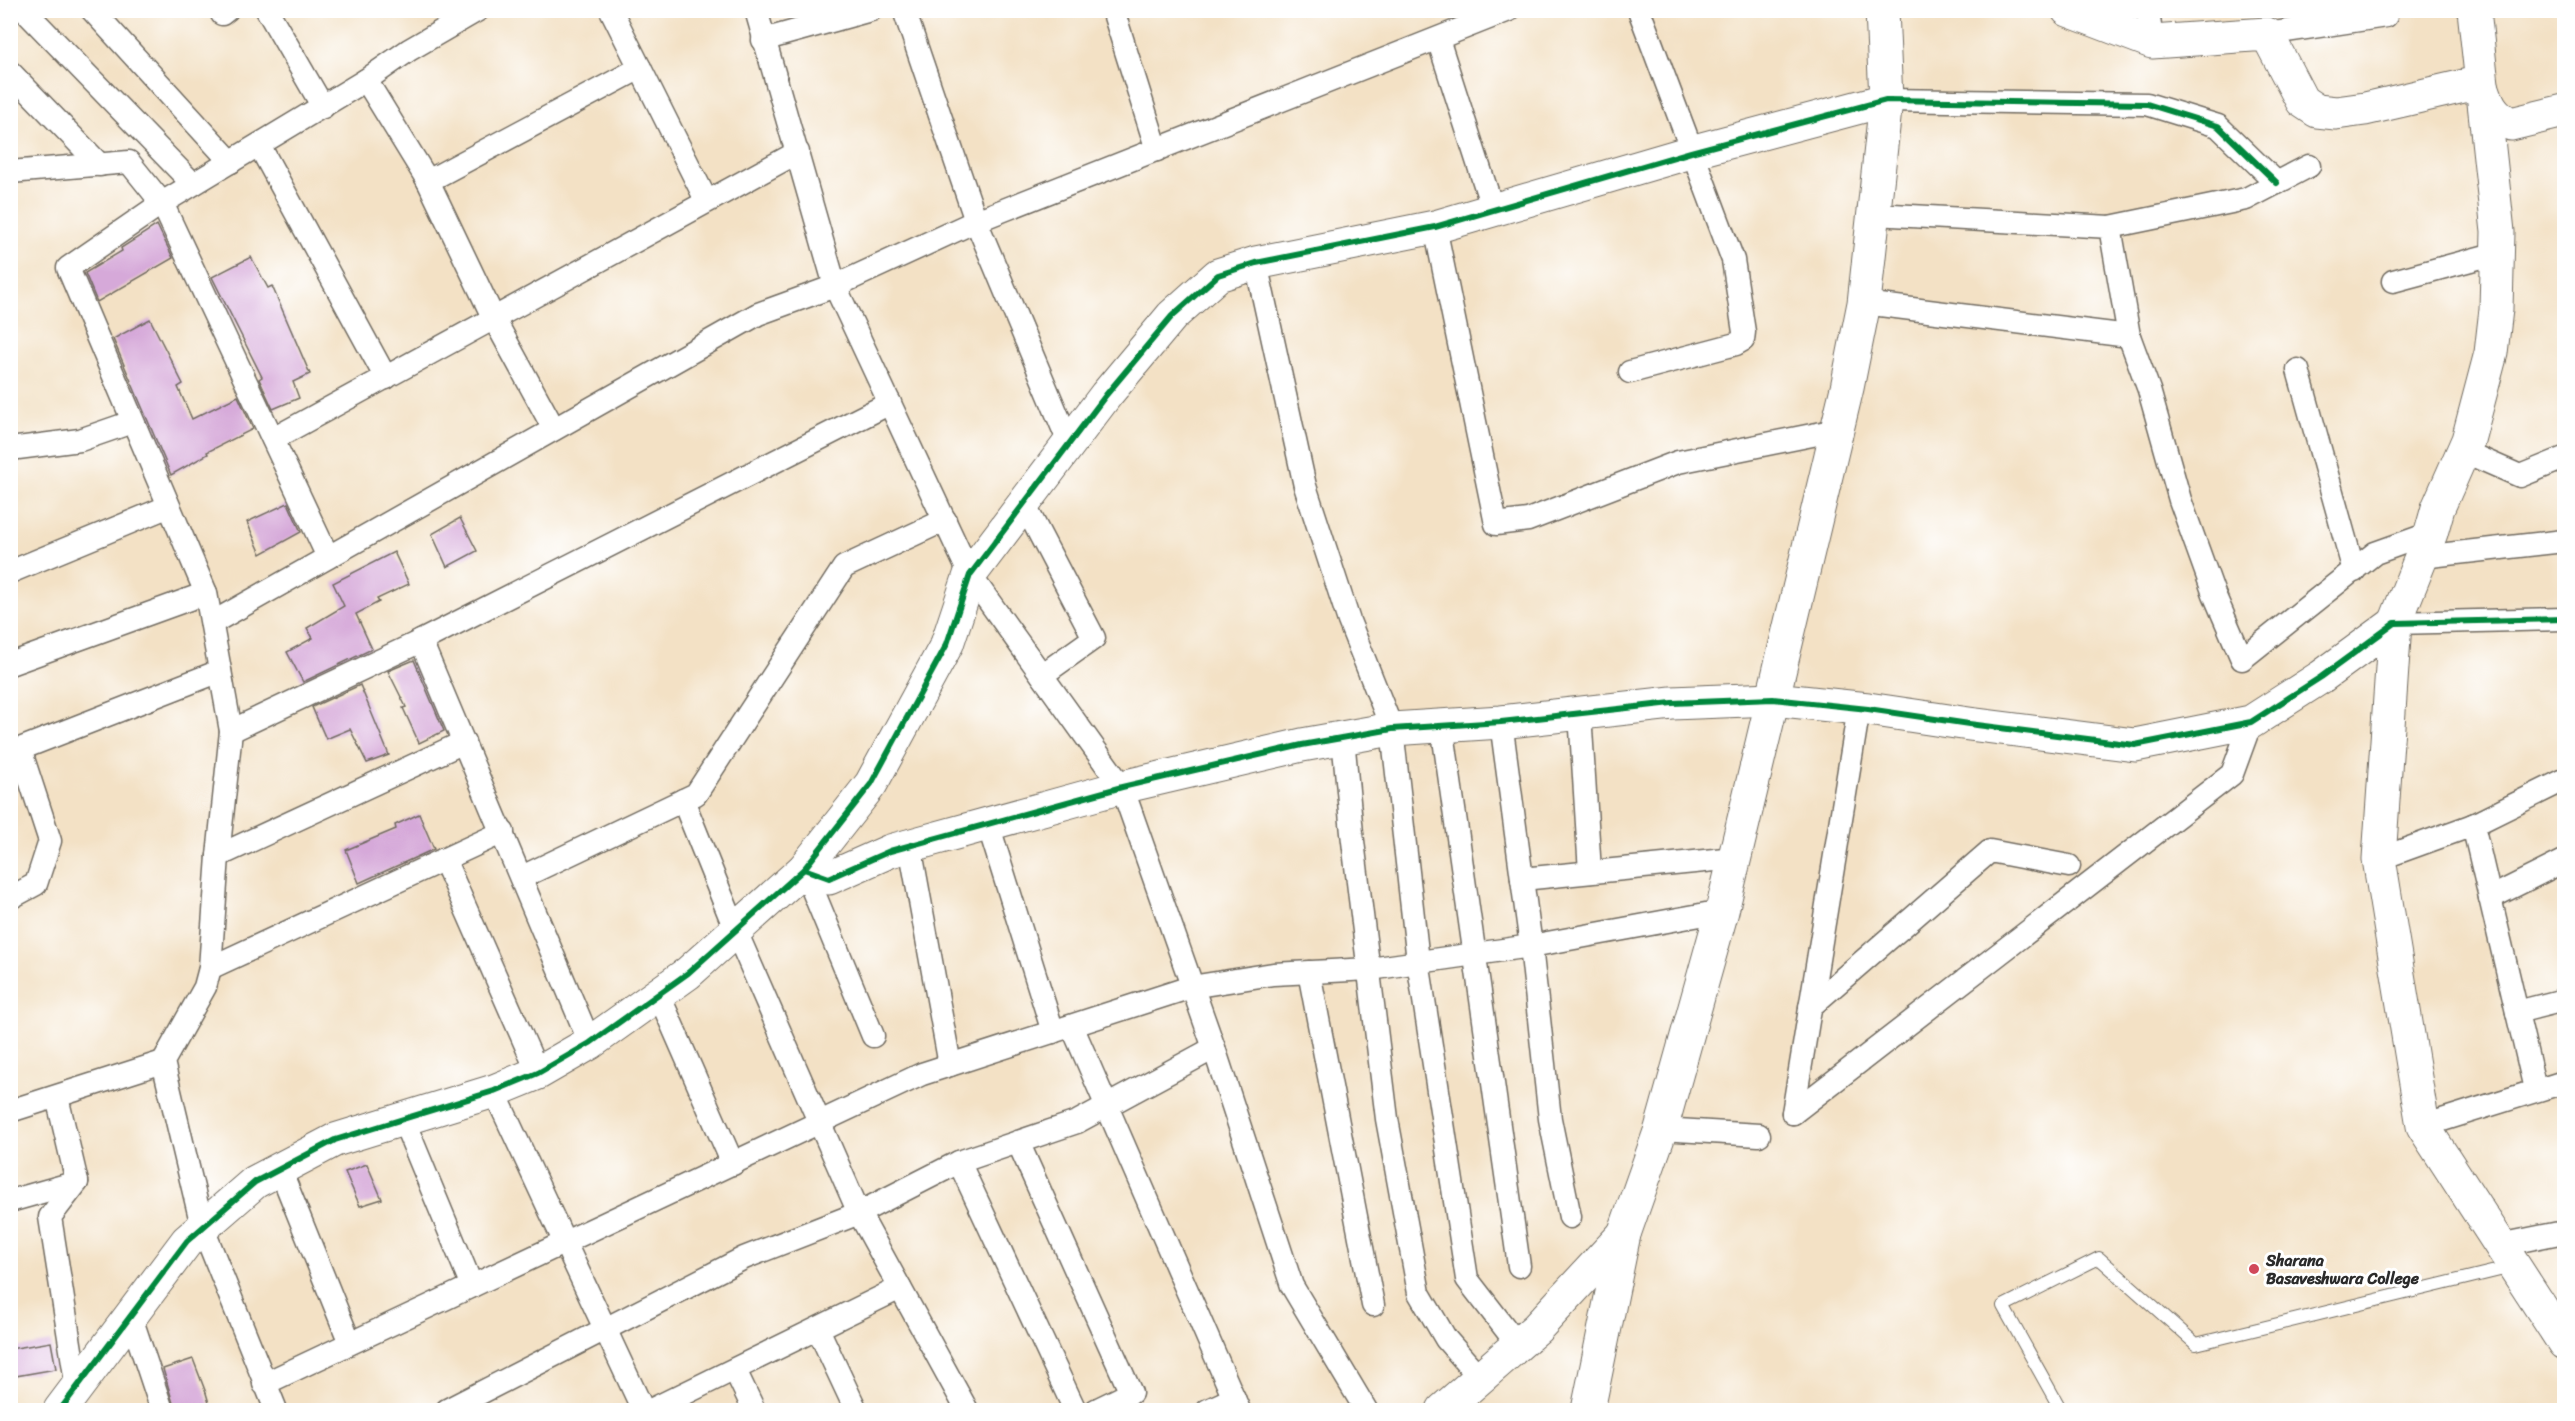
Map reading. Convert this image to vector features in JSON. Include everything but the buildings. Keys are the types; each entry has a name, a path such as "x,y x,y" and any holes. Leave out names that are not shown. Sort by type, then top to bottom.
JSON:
{"street":[{"path":"24,10 193,184"},
{"path":"92,10 231,162"},
{"path":"220,10 222,14 227,10"},
{"path":"267,10 323,107"},
{"path":"10,1112 163,1062 205,987 210,968 218,856 231,731 206,593 167,507 68,268 162,203 323,107 409,50 478,10"},
{"path":"611,10 706,200"},
{"path":"756,10 835,286 970,575 1122,787 1214,1048 1292,1286 1366,1410"},
{"path":"763,40 871,10"},
{"path":"904,10 976,221 1070,445"},
{"path":"1113,10 1157,150"},
{"path":"212,623 758,314 835,286 976,221 1509,10"},
{"path":"1630,372 1736,344 1743,340 1744,332 1733,260 1639,10"},
{"path":"1588,1410 1624,1234 1661,1129 1722,911 1837,430 1864,303 1886,100 1881,10"},
{"path":"2068,10 2150,26 2267,34 2386,16"},
{"path":"2474,10 2498,232 2496,309 2491,353 2463,451 2438,508 2395,623 2379,859 2423,1126 2565,1343"},
{"path":"2267,34 2302,100 2317,111 2336,113 2365,109 2481,82"},
{"path":"1438,39 1493,210"},
{"path":"428,181 640,68"},
{"path":"10,72 100,165"},
{"path":"366,80 428,181 493,317 554,429"},
{"path":"2481,82 2487,103 2496,116 2511,124 2565,111"},
{"path":"68,1399 187,1241 255,1182 335,1140 494,1091 538,1073 590,1043 688,973 804,869 872,784 947,644 970,575 1106,395 1172,316 1218,275 1256,263 1434,227 1691,152 1886,100 2147,104 2218,126 2277,183"},
{"path":"259,145 386,378"},
{"path":"273,439 706,200 798,152"},
{"path":"11,173 129,162 162,203 328,557"},
{"path":"1875,214 2110,227 2246,200 2309,166"},
{"path":"1434,227 1496,524 1528,520 1678,462 1837,430"},
{"path":"2110,227 2129,336 2149,390 2184,511 2214,594 2242,659 2375,553 2426,545 2565,541"},
{"path":"2393,281 2497,253"},
{"path":"1256,263 1305,486 1349,621 1392,729 1418,961 1467,1279 1518,1345"},
{"path":"1864,303 2129,336"},
{"path":"2298,370 2354,571"},
{"path":"231,731 421,641 890,403"},
{"path":"10,449 80,440 132,422"},
{"path":"2463,451 2520,476 2565,458"},
{"path":"1024,504 1094,638 1042,675"},
{"path":"10,572 167,507"},
{"path":"522,877 696,794 844,567 945,520"},
{"path":"10,664 206,593"},
{"path":"804,869 829,878 890,851 1122,787 1302,745 1392,729 1501,722 1672,703 1773,699 1859,708 2135,745 2251,722 2321,677 2395,623 2565,619"},
{"path":"421,641 590,1043"},
{"path":"10,898 36,884 50,841 20,749 220,671"},
{"path":"1859,708 1793,1113 2232,774 2251,722"},
{"path":"1580,713 1590,872"},
{"path":"1501,722 1531,946 1550,1119 1570,1217"},
{"path":"1442,725 1519,1266"},
{"path":"1343,738 1352,833 1387,1119 1419,1293 1446,1339 1481,1379"},
{"path":"218,856 464,742"},
{"path":"2379,859 2473,825 2565,780"},
{"path":"683,800 735,929 859,1213 967,1410"},
{"path":"988,824 1062,1029 1107,1106 1237,1404 1208,1410"},
{"path":"2473,825 2535,1089"},
{"path":"210,968 503,832"},
{"path":"910,846 950,1065"},
{"path":"1810,1007 1990,851 2069,866"},
{"path":"1522,879 1735,858"},
{"path":"444,859 538,1073"},
{"path":"2490,898 2565,861"},
{"path":"804,869 873,1036"},
{"path":"264,1384 922,1074 1191,987 1273,974 1370,969 1473,952 1531,946 1722,911"},
{"path":"1309,972 1373,1305"},
{"path":"658,993 734,1164"},
{"path":"2517,1012 2565,1000"},
{"path":"447,1410 516,1373 606,1331 744,1258 859,1213 959,1162 1077,1122 1214,1048"},
{"path":"163,1062 202,1226 276,1410"},
{"path":"2423,1126 2535,1089 2565,1082"},
{"path":"494,1091 643,1410"},
{"path":"57,1097 77,1182"},
{"path":"403,1119 472,1286"},
{"path":"1661,1129 1759,1135"},
{"path":"1018,1142 1131,1393 1096,1410"},
{"path":"959,1162 1075,1410"},
{"path":"280,1169 351,1343"},
{"path":"10,1201 77,1182"},
{"path":"68,1399 50,1218 77,1182"},
{"path":"2507,1256 2565,1232"},
{"path":"1443,1410 1537,1328 1624,1234"},
{"path":"651,1410 900,1288"},
{"path":"131,1317 162,1410"},
{"path":"818,1329 856,1410"},
{"path":"735,1370 754,1410"}],"lane":[{"path":"2061,1410 2003,1305 2099,1258 2196,1344 2507,1256"}],"cycle path":[{"path":"60,1410 187,1241 255,1182 335,1140 494,1091 538,1073 590,1043 688,973 804,869 871,784 947,644 970,575 1106,395 1172,316 1218,275 1256,263 1435,227 1691,152 1886,100 2147,104 2218,126 2277,183"},
{"path":"804,869 829,878 890,851 1122,787 1302,745 1392,729 1501,722 1672,703 1773,699 1868,709 2135,745 2251,722 2321,677 2395,623 2564,619"}],"place":[{"name":"Sharana Basaveshwara College","path":"2254,1269"}]}
